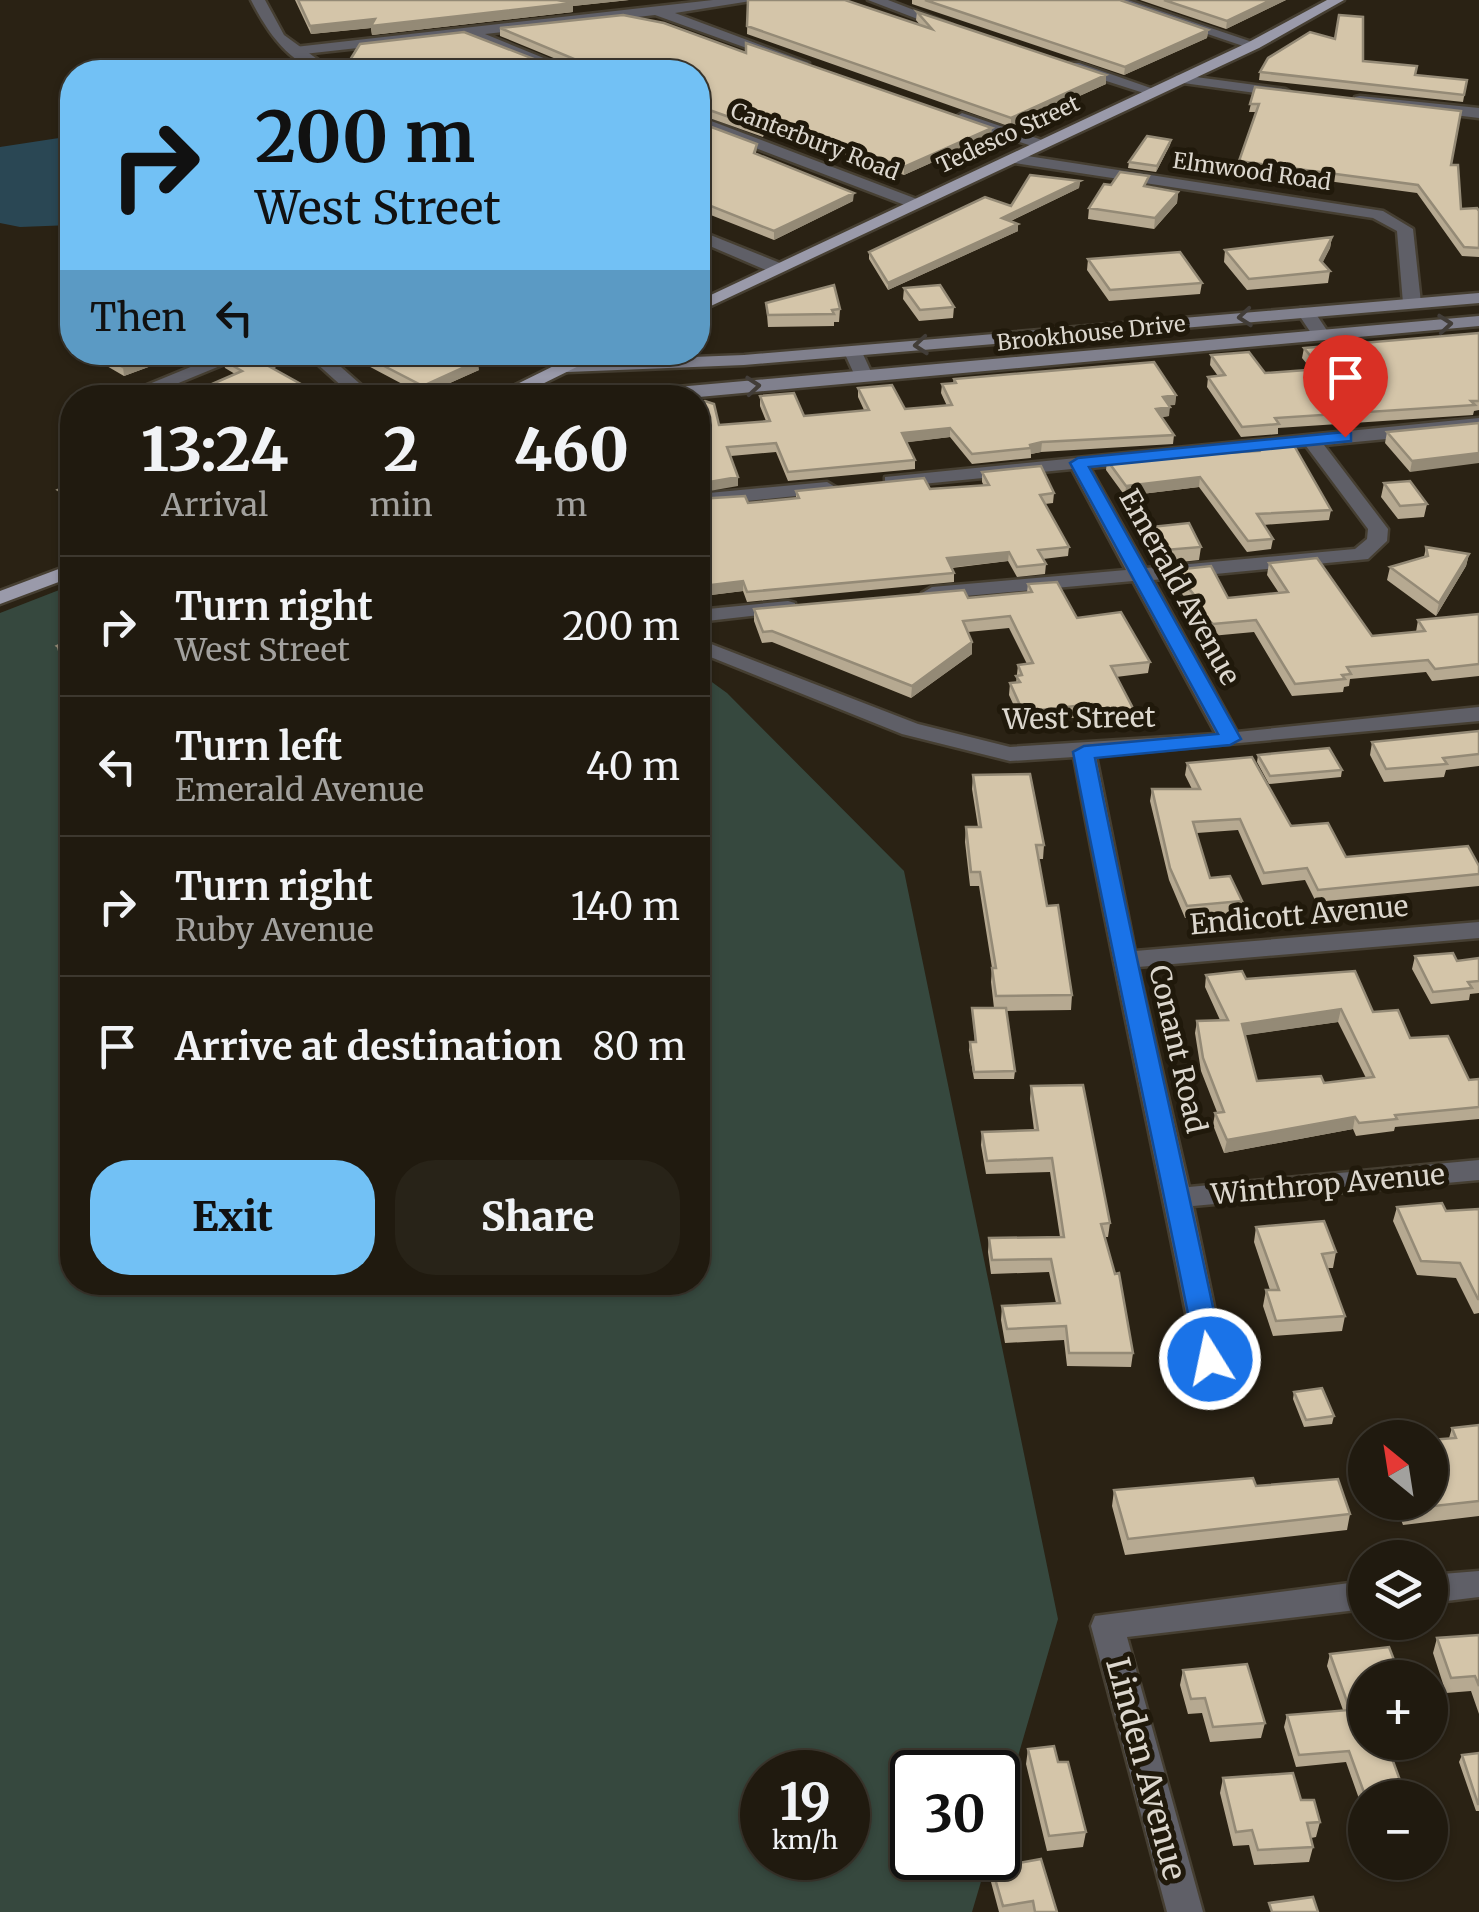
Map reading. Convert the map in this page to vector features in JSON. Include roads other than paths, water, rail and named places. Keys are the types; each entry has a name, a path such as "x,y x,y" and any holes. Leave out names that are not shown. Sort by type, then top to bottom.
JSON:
{"main road":[{"name":"Tedesco Street","path":"710,301 1254,45 1337,0"},
{"name":"Brookhouse Drive","path":"710,359 854,352 1479,298"},
{"name":"Brookhouse Drive","path":"710,390 1479,321"},
{"name":"Brookhouse Drive","path":"567,366 588,365"},
{"path":"526,385 567,366"},
{"path":"0,598 60,575"}],"street":[{"path":"258,0 278,38 309,60"},
{"path":"295,51 750,0"},
{"path":"875,0 968,33"},
{"path":"1114,0 1254,45"},
{"path":"653,10 820,69"},
{"path":"463,31 540,60"},
{"path":"1058,61 1155,92"},
{"path":"1181,79 1301,94"},
{"path":"1338,98 1479,113"},
{"path":"949,114 1043,145"},
{"name":"Canterbury Road","path":"710,125 916,204"},
{"name":"Elmwood Road","path":"1014,160 1376,214 1406,230 1412,303"},
{"path":"710,240 779,268"},
{"path":"1306,312 1321,335"},
{"path":"854,352 864,376"},
{"path":"158,385 211,365"},
{"path":"325,365 350,385"},
{"path":"710,499 1479,424"},
{"path":"908,596 1361,555 1373,548 1378,529 1312,440"},
{"name":"Emerald Avenue","path":"1078,463 1230,739"},
{"path":"710,615 812,604"},
{"name":"West Street","path":"710,651 860,712 948,742 1010,754 1084,752 1479,714"},
{"name":"Conant Road","path":"1084,752 1210,1359"},
{"name":"Endicott Avenue","path":"1125,960 1479,930"},
{"name":"Winthrop Avenue","path":"1177,1198 1479,1170"},
{"path":"1448,1587 1479,1584"},
{"name":"Linden Avenue","path":"1184,1912 1108,1626 1348,1597"}],"water":[{"path":"60,138 60,225 20,227 0,223 0,147"}]}
